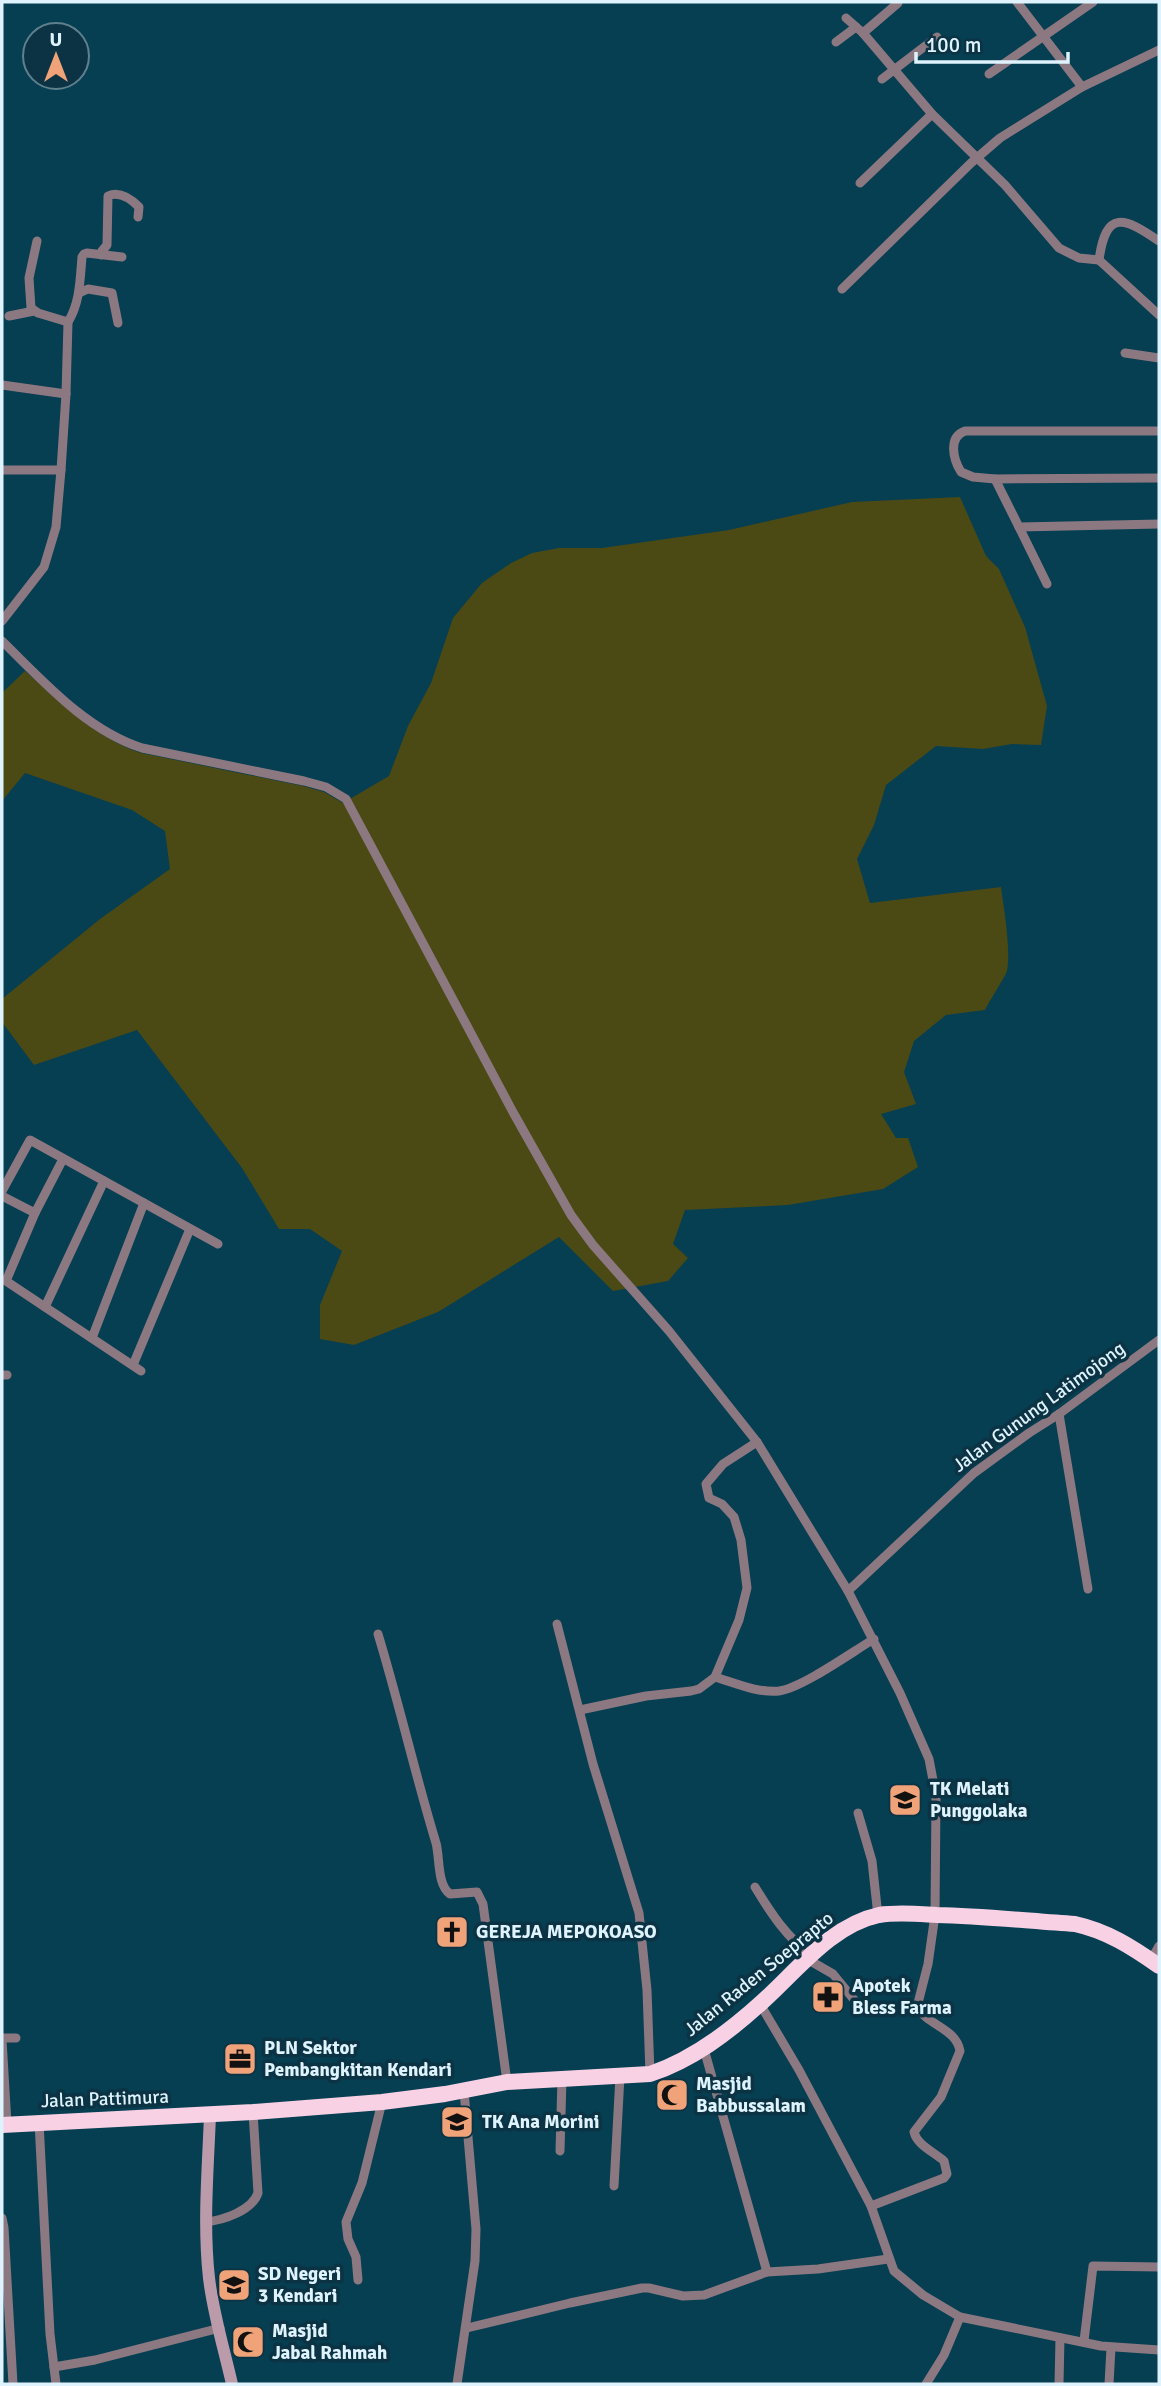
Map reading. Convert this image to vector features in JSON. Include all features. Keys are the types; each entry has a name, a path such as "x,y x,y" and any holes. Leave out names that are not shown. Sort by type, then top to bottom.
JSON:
{"highway":[{"name":"Jalan Raden Soeprapto","path":"210,2115 382,2102 507,2082 650,2074 672,2067 704,2049 760,2004 809,1957 840,1932 878,1916 906,1913 1030,1920 1091,1927 1157,1957"},
{"name":"Jalan Pattimura","path":"5,2125 210,2115"}],"main road":[{"path":"210,2115 206,2222 209,2283 232,2384"}],"street":[{"path":"1017,2 1082,87"},
{"path":"989,75 1093,2"},
{"path":"836,43 898,3"},
{"path":"846,18 932,114 1027,209 1059,248 1079,258 1098,260 1159,315"},
{"path":"882,79 937,37"},
{"path":"842,289 977,158 1009,132 1082,87 1159,50"},
{"path":"860,183 932,114"},
{"path":"101,255 107,245 108,196 116,194 133,201 139,207 138,217"},
{"path":"1098,260 1108,231 1112,224 1118,221 1130,223 1159,241"},
{"path":"34,311 29,278 37,241"},
{"path":"2,621 44,567 56,527 66,394 68,322 79,293 84,254 122,257"},
{"path":"79,293 88,289 111,293 118,323"},
{"path":"9,316 34,311 68,322"},
{"path":"1125,353 1159,358"},
{"path":"2,385 66,394"},
{"path":"1159,431 965,431 954,439 954,453 961,472 973,477 1159,478"},
{"path":"2,470 61,470"},
{"path":"995,479 1047,584"},
{"path":"1019,527 1159,524"},
{"path":"2,641 77,712 121,742 304,781 326,787 346,799 571,1215 593,1245 670,1331 757,1442 848,1591 925,1747 934,1777 935,1915 918,2007 922,2014 953,2035 959,2043 960,2051 941,2097 914,2132 920,2142 944,2161 947,2174 944,2178 871,2206"},
{"path":"35,1213 2,1193 30,1140 218,1244"},
{"path":"63,1159 35,1213 6,1281 137,1368 190,1229"},
{"path":"45,1307 104,1181"},
{"path":"92,1338 144,1203"},
{"name":"Jalan Gunung Latimojong","path":"848,1591 974,1473 1159,1340"},
{"path":"1059,1414 1088,1589"},
{"path":"580,1710 655,1695 691,1691 699,1689 715,1677 739,1620 747,1588 738,1526 729,1510 709,1498 706,1484 723,1464 757,1442"},
{"path":"557,1624 593,1763 639,1913 647,1990 650,2074"},
{"path":"378,1634 424,1796 444,1887 450,1894 477,1892 483,1904 507,2082"},
{"path":"715,1677 753,1689 789,1689 874,1639"},
{"path":"858,1813 872,1861 878,1916"},
{"path":"755,1887 772,1914 809,1957 833,1974 860,2007"},
{"path":"760,2004 805,2080 871,2206 894,2271 913,2287 960,2317 1111,2348 1159,2350"},
{"path":"5,2125 2,2038 16,2038"},
{"path":"704,2049 767,2272"},
{"path":"614,2186 620,2076"},
{"path":"560,2151 562,2078"},
{"path":"457,2384 467,2328 476,2229 464,2091"},
{"path":"358,2280 356,2257 348,2239 346,2222 362,2183 382,2102"},
{"path":"206,2222 226,2219 256,2200 258,2193 253,2112"},
{"path":"39,2122 56,2384"},
{"path":"2,2218 13,2384"},
{"path":"467,2328 642,2288 683,2296 704,2295 767,2272 818,2269 888,2259"},
{"path":"1084,2341 1093,2266 1159,2267"},
{"path":"926,2384 938,2368 960,2317"},
{"path":"54,2367 220,2328"},
{"path":"1059,2384 1060,2338"},
{"path":"1109,2384 1111,2348"}],"shaded area":[{"path":"960,497 986,556 999,569 1025,627 1047,706 1041,745 1012,744 983,749 936,746 886,785 874,825 857,859 870,903 1001,887 1008,941 1007,971 985,1010 946,1015 914,1041 904,1072 916,1104 881,1114 896,1138 908,1138 918,1167 883,1189 788,1205 685,1210 673,1244 688,1258 668,1281 613,1291 559,1237 438,1312 354,1345 320,1339 320,1305 342,1251 310,1229 279,1229 242,1168 137,1030 34,1065 2,1022 2,999 100,919 170,869 165,831 132,810 25,773 2,801 2,693 25,671 79,718 124,746 141,753 303,786 324,792 343,803 389,776 408,726 431,683 453,618 482,583 511,563 532,553 559,548 602,548 729,530 852,502"}],"place":[{"name":"TK Melati Punggolaka","path":"905,1800"},
{"name":"GEREJA MEPOKOASO","path":"452,1932"},
{"name":"Apotek Bless Farma","path":"828,1997"},
{"name":"PLN Sektor Pembangkitan Kendari","path":"240,2059"},
{"name":"Masjid Babbussalam","path":"672,2095"},
{"name":"TK Ana Morini","path":"457,2122"},
{"name":"SD Negeri 3 Kendari","path":"234,2285"},
{"name":"Masjid Jabal Rahmah","path":"248,2342"}]}
